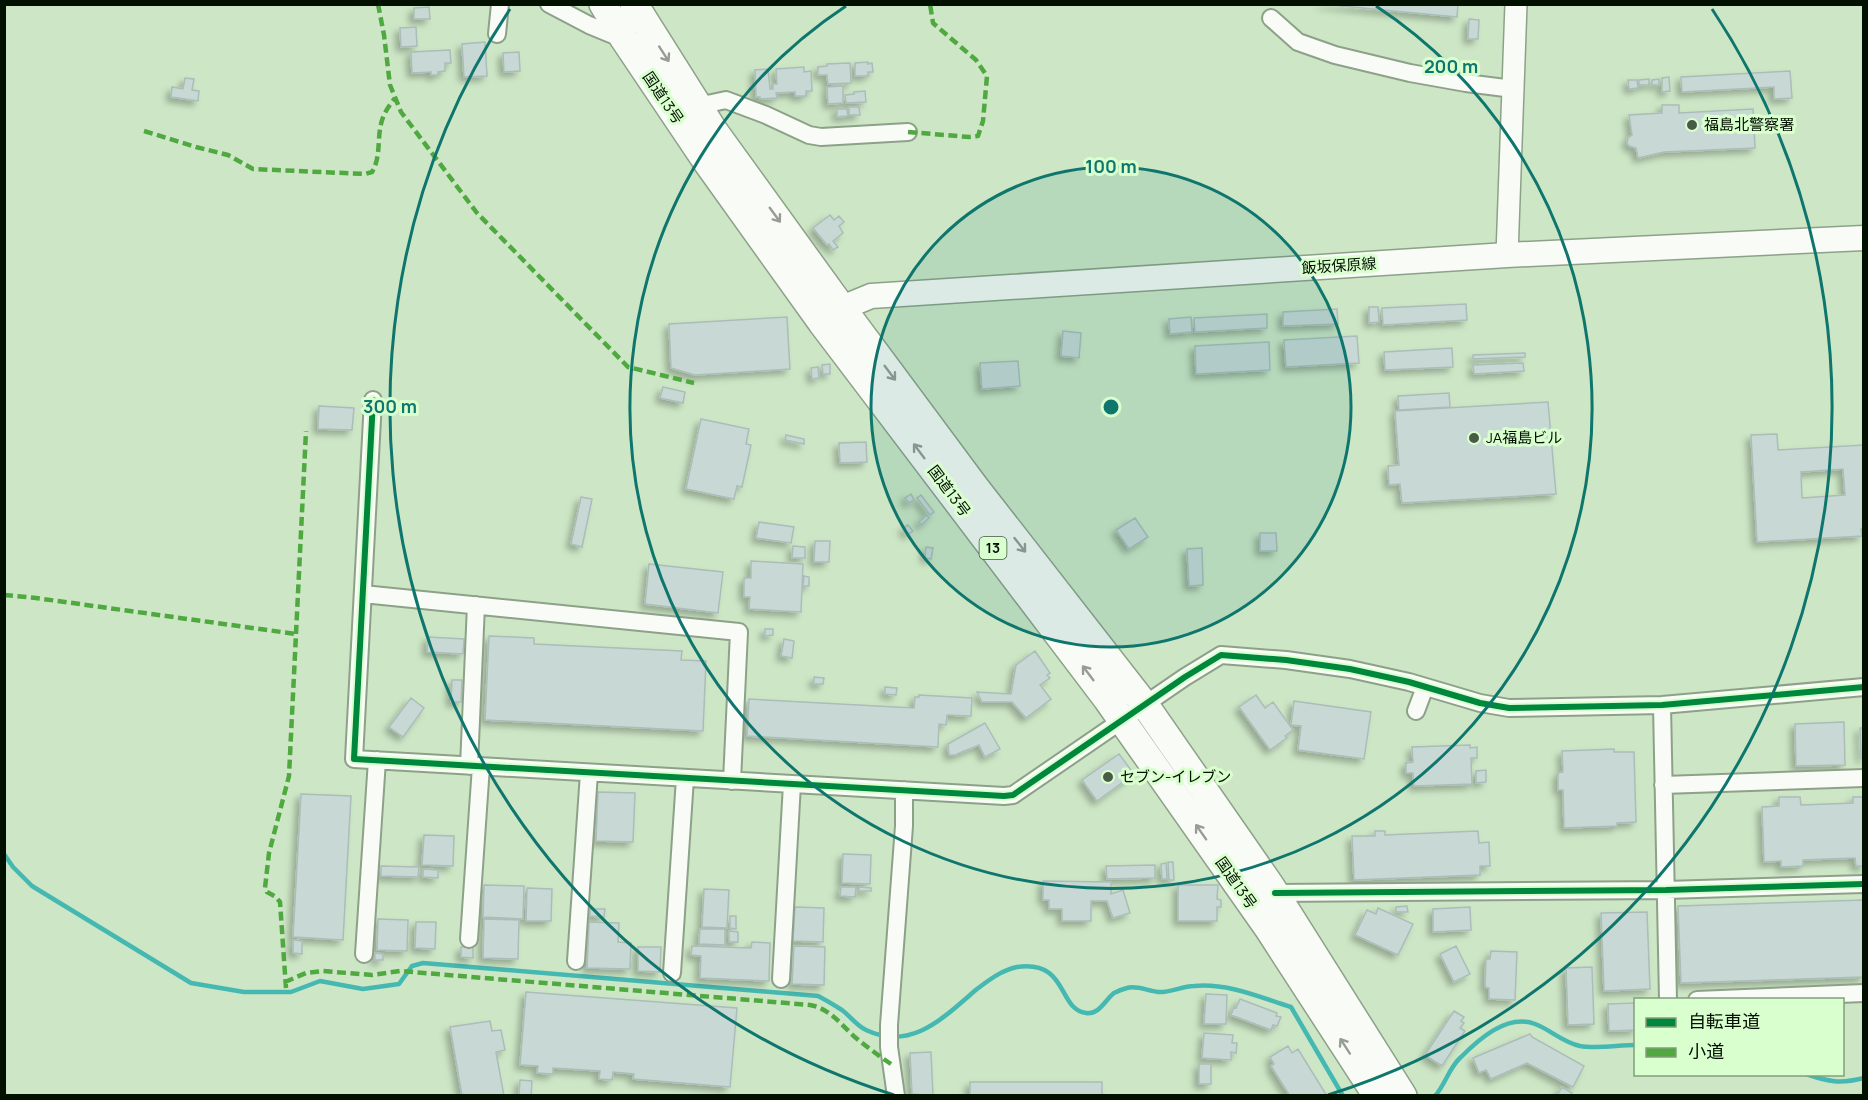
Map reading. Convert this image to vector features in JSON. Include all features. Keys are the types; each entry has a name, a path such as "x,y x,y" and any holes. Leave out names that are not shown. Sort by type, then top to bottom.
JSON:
{"highway":[{"name":"国道13号","path":"603,4 706,161 975,488 1145,705 1275,893 1403,1095"},
{"name":"国道13号","path":"634,4 832,315 1268,928 1377,1095"}],"main road":[{"name":"飯坂保原線","path":"832,315 871,296 1507,255 1863,238"}],"street":[{"path":"497,34 500,4"},
{"path":"549,4 589,25 624,39"},
{"path":"1507,255 1516,4"},
{"path":"1271,18 1298,42 1335,55 1410,73 1513,89"},
{"path":"698,106 726,100 809,135 821,137 908,132"},
{"path":"373,400 354,759 1013,795 1192,672 1221,655 1286,660 1350,669 1480,703 1509,708 1662,705 1863,687"},
{"path":"363,594 740,632 732,781"},
{"path":"469,939 475,766 476,605"},
{"path":"1416,711 1425,687"},
{"path":"1662,705 1668,998"},
{"path":"364,954 377,760"},
{"path":"576,961 589,772"},
{"path":"672,973 685,778"},
{"path":"1664,785 1863,778"},
{"path":"781,979 792,784"},
{"path":"896,1095 889,1047 889,1025 904,826 904,790"},
{"path":"1275,893 1666,890 1863,884"},
{"path":"1725,998 1863,993"}],"building":[{"path":"1321,4 1458,4 1457,17"},
{"path":"429,7 430,19 414,19 414,8"},
{"path":"1469,19 1479,20 1478,39 1468,39"},
{"path":"416,27 417,46 401,47 400,28"},
{"path":"485,42 487,76 464,77 462,44"},
{"path":"450,50 451,63 445,63 445,71 438,72 438,75 431,75 431,72 412,73 411,52"},
{"path":"519,52 520,71 504,72 503,53"},
{"path":"868,62 868,64 872,63 873,72 868,72 868,76 855,76 855,63"},
{"path":"850,63 851,83 828,84 827,75 818,75 818,67 827,66 827,64"},
{"path":"804,67 804,72 811,71 812,91 806,91 806,96 795,96 795,92 776,93 777,98 760,99 756,97 755,70 768,69 770,89 773,89 773,84 777,84 776,69"},
{"path":"1790,71 1792,98 1774,99 1774,87 1682,92 1681,77"},
{"path":"1669,77 1670,91 1662,92 1662,78"},
{"path":"185,78 194,79 192,90 199,91 198,101 171,97 172,87 183,89"},
{"path":"1649,79 1649,85 1639,85 1639,80"},
{"path":"1659,79 1659,85 1652,85 1652,80"},
{"path":"1628,80 1637,80 1638,88 1629,89"},
{"path":"843,86 843,103 828,104 827,87"},
{"path":"865,91 866,102 846,103 845,95"},
{"name":"福島北警察署","path":"1662,105 1679,105 1679,113 1753,109 1755,148 1664,152 1638,158 1636,148 1627,143 1628,138 1632,135 1629,115 1662,113"},
{"path":"849,107 859,107 860,115 849,115"},
{"path":"837,109 847,109 848,116 837,117"},
{"path":"830,215 834,220 839,216 844,222 839,226 843,233 833,241 838,247 833,250 813,228"},
{"path":"1466,304 1467,320 1383,325 1382,308"},
{"path":"1369,307 1378,307 1379,322 1369,323"},
{"path":"1337,309 1338,324 1283,326 1283,312"},
{"path":"1267,314 1267,328 1195,332 1194,318"},
{"path":"787,317 790,369 695,375 671,368 669,324"},
{"path":"1191,317 1192,332 1170,334 1169,319"},
{"path":"1063,331 1081,333 1079,358 1061,356"},
{"path":"1357,336 1359,363 1286,367 1284,340"},
{"path":"1269,342 1270,370 1196,374 1195,346"},
{"path":"1452,348 1453,367 1385,370 1384,352"},
{"path":"1525,353 1525,357 1473,359 1473,355"},
{"path":"1018,361 1020,386 982,389 980,363"},
{"path":"1523,363 1524,371 1474,374 1473,365"},
{"path":"830,364 830,374 823,374 822,365"},
{"path":"818,367 819,378 812,379 811,368"},
{"path":"663,387 685,392 683,403 660,398"},
{"path":"1449,393 1450,407 1399,410 1398,396"},
{"name":"JA福島ビル","path":"1548,402 1556,494 1402,503 1400,484 1389,485 1388,466 1399,465 1395,411"},
{"path":"319,406 354,408 352,430 318,429"},
{"path":"701,419 749,429 746,444 751,445 742,487 737,486 734,499 686,489"},
{"path":"1777,434 1778,450 1864,445 1864,529 1861,529 1862,536 1757,542 1751,435","holes":["1843,469 1845,495 1802,498 1801,472"]},
{"path":"786,435 804,439 804,444 785,440"},
{"path":"866,442 867,462 840,463 839,443"},
{"path":"911,494 914,500 909,503 905,498"},
{"path":"921,495 934,512 930,515 917,498"},
{"path":"581,497 592,499 582,547 571,544"},
{"path":"927,515 929,518 921,525 919,522"},
{"path":"1135,518 1148,537 1129,549 1116,530"},
{"path":"759,522 794,527 791,543 756,538"},
{"path":"908,525 913,531 907,535 903,528"},
{"path":"1260,533 1276,533 1277,551 1260,551"},
{"path":"815,541 830,541 829,562 814,562"},
{"path":"793,546 805,547 805,558 792,558"},
{"path":"926,547 933,548 931,559 925,558"},
{"path":"1202,548 1203,585 1189,586 1187,549"},
{"path":"751,561 803,564 801,612 749,609 750,597 744,597 744,578 751,578"},
{"path":"649,564 723,572 718,613 645,604"},
{"path":"804,576 809,577 809,586 803,586"},
{"path":"765,629 773,629 773,635 765,636"},
{"path":"489,636 534,638 534,644 682,651 681,660 706,661 703,731 485,720"},
{"path":"428,637 464,639 463,654 427,652"},
{"path":"784,639 794,641 792,658 781,656"},
{"path":"1035,651 1050,673 1047,675 1050,678 1040,685 1051,699 1026,718 1012,702 982,702 977,692 1011,694 1016,665"},
{"path":"814,677 824,678 823,684 814,684"},
{"path":"452,680 462,680 461,702 451,702"},
{"path":"885,687 897,688 896,695 885,694"},
{"path":"919,695 972,698 971,716 947,715 946,725 939,724 938,747 747,736 749,699 914,708 915,697"},
{"path":"1256,695 1265,708 1273,702 1293,730 1285,736 1287,738 1270,750 1239,707"},
{"path":"411,698 424,708 403,737 389,727"},
{"path":"1294,701 1371,712 1364,759 1298,750 1301,726 1291,725"},
{"path":"1844,722 1845,765 1796,766 1795,724"},
{"path":"985,723 1000,749 985,757 979,745 955,755 949,755 948,744"},
{"path":"1860,728 1864,728 1864,758 1861,758"},
{"path":"1470,745 1470,748 1477,747 1477,758 1471,758 1472,784 1414,786 1413,773 1406,773 1406,763 1413,762 1412,747"},
{"path":"1614,749 1614,752 1634,752 1636,822 1617,823 1617,826 1564,828 1563,790 1558,790 1558,773 1563,772 1562,751"},
{"name":"セブン-イレブン","path":"1119,754 1134,774 1097,801 1082,780"},
{"path":"1486,770 1486,782 1476,783 1476,771"},
{"path":"598,792 635,793 633,842 596,841"},
{"path":"301,794 351,796 343,940 293,937"},
{"path":"1779,797 1800,797 1801,805 1853,803 1853,797 1864,797 1864,866 1856,866 1855,858 1803,860 1803,866 1781,867 1781,861 1764,862 1762,807 1779,806"},
{"path":"1375,831 1385,831 1385,835 1478,831 1479,843 1489,842 1490,866 1480,866 1480,875 1354,880 1352,836 1375,836"},
{"path":"424,835 454,836 453,866 422,865"},
{"path":"843,854 871,855 870,884 842,883"},
{"path":"1168,862 1173,862 1174,880 1169,880"},
{"path":"1166,863 1167,879 1162,879 1161,864"},
{"path":"1155,865 1155,878 1107,879 1106,866"},
{"path":"381,866 419,867 418,877 381,876"},
{"path":"423,869 438,870 438,878 423,877"},
{"path":"1043,881 1111,882 1111,894 1123,890 1130,913 1113,918 1107,901 1091,901 1091,921 1062,921 1062,909 1049,909 1049,900 1043,900"},
{"path":"484,885 524,886 523,919 483,917"},
{"path":"1178,885 1218,885 1217,899 1221,900 1221,907 1217,907 1217,921 1178,921"},
{"path":"841,887 856,887 855,897 840,896"},
{"path":"859,887 871,888 871,891 859,891"},
{"path":"527,888 552,889 551,921 526,921"},
{"path":"704,889 729,890 727,928 702,927"},
{"path":"1864,900 1864,977 1681,983 1678,906"},
{"path":"1407,906 1408,912 1396,912 1396,907"},
{"path":"795,907 824,908 823,942 793,941"},
{"path":"1470,907 1471,930 1433,932 1433,909"},
{"path":"1378,908 1413,924 1398,955 1355,935 1367,910 1376,914"},
{"path":"590,909 605,909 604,917 590,916"},
{"path":"1647,912 1650,989 1604,991 1601,913"},
{"path":"730,916 736,916 736,929 730,928"},
{"path":"378,919 408,920 407,951 377,950"},
{"path":"484,919 519,920 518,959 483,958"},
{"path":"416,922 436,922 435,949 415,948"},
{"path":"589,922 619,923 618,942 631,943 630,969 587,968"},
{"path":"700,929 725,929 725,945 699,944"},
{"path":"729,931 738,932 738,942 729,942"},
{"path":"293,940 302,941 302,954 293,953"},
{"path":"752,942 770,943 769,981 700,978 701,956 691,955 692,946 751,948"},
{"path":"794,946 825,947 824,985 792,984"},
{"path":"1456,946 1470,974 1454,982 1440,954"},
{"path":"461,947 473,947 473,958 461,957"},
{"path":"638,947 661,947 660,972 638,971"},
{"path":"1491,951 1517,952 1515,1000 1489,999 1489,988 1485,987 1486,959 1490,959"},
{"path":"375,953 383,954 383,960 375,960"},
{"path":"1592,967 1594,1024 1568,1025 1566,968"},
{"path":"526,992 737,1008 730,1087 633,1079 634,1074 613,1072 612,1080 599,1079 600,1071 553,1068 553,1074 537,1073 538,1066 520,1065"},
{"path":"1206,994 1227,995 1226,1024 1204,1024"},
{"path":"1240,999 1277,1013 1276,1016 1281,1017 1277,1026 1273,1025 1271,1030 1231,1015"},
{"path":"1634,1003 1634,1030 1609,1031 1608,1004"},
{"path":"1454,1011 1464,1017 1461,1021 1464,1023 1460,1028 1465,1031 1442,1066 1425,1055"},
{"path":"490,1021 492,1031 501,1030 505,1050 496,1052 504,1096 462,1096 450,1027"},
{"path":"1204,1033 1233,1035 1232,1043 1237,1043 1236,1053 1231,1052 1231,1060 1202,1058"},
{"path":"1530,1034 1584,1066 1573,1087 1527,1063 1491,1079 1486,1070 1479,1073 1473,1058"},
{"path":"1288,1046 1292,1053 1298,1049 1327,1096 1290,1096 1271,1066 1274,1064 1270,1057"},
{"path":"931,1052 933,1096 912,1094 910,1053"},
{"path":"1199,1064 1211,1064 1211,1084 1199,1084"},
{"path":"520,1080 532,1081 531,1096 519,1096"},
{"path":"970,1082 1102,1082 1102,1096 970,1096"},
{"path":"1562,1087 1572,1093 1571,1096 1557,1096"}],"waterway":[{"path":"4,854 32,886 191,983 244,992 291,992 320,981 363,989 399,984 412,966 423,963 818,996 842,1010 866,1030 883,1036 898,1037 913,1034 940,1020 1001,973 1011,968 1034,967 1054,977 1070,1003 1077,1010 1086,1013 1095,1012 1114,993 1131,987 1162,992 1190,986 1219,987 1291,1007 1343,1096"},
{"path":"1435,1096 1456,1062 1467,1051 1484,1036 1514,1022 1535,1024 1580,1046 1634,1045"},
{"path":"1812,1076 1835,1081 1864,1078"}],"marked path":[{"path":"378,4 390,85 401,112 477,213 628,367 694,383"},
{"path":"908,132 978,136 983,121 987,76 976,60 933,23 930,4"},
{"path":"144,131 228,155 253,169 365,174 372,172 375,166 382,120 395,98"},
{"path":"286,988 280,902 265,888 269,853 289,776 306,431"},
{"path":"4,595 296,634"},
{"path":"285,982 306,973 323,971 372,975 400,971 810,1005 830,1014 856,1038 891,1064"}],"cycle path":[{"path":"373,400 354,759 1004,796 1013,795 1185,677 1221,655 1286,660 1350,669 1409,682 1480,703 1509,708 1662,705 1864,687"},
{"path":"1275,893 1666,890 1864,884"}],"place":[{"name":"福島北警察署","path":"1692,125"},
{"name":"JA福島ビル","path":"1474,438"},
{"name":"セブン-イレブン","path":"1108,777"}]}
